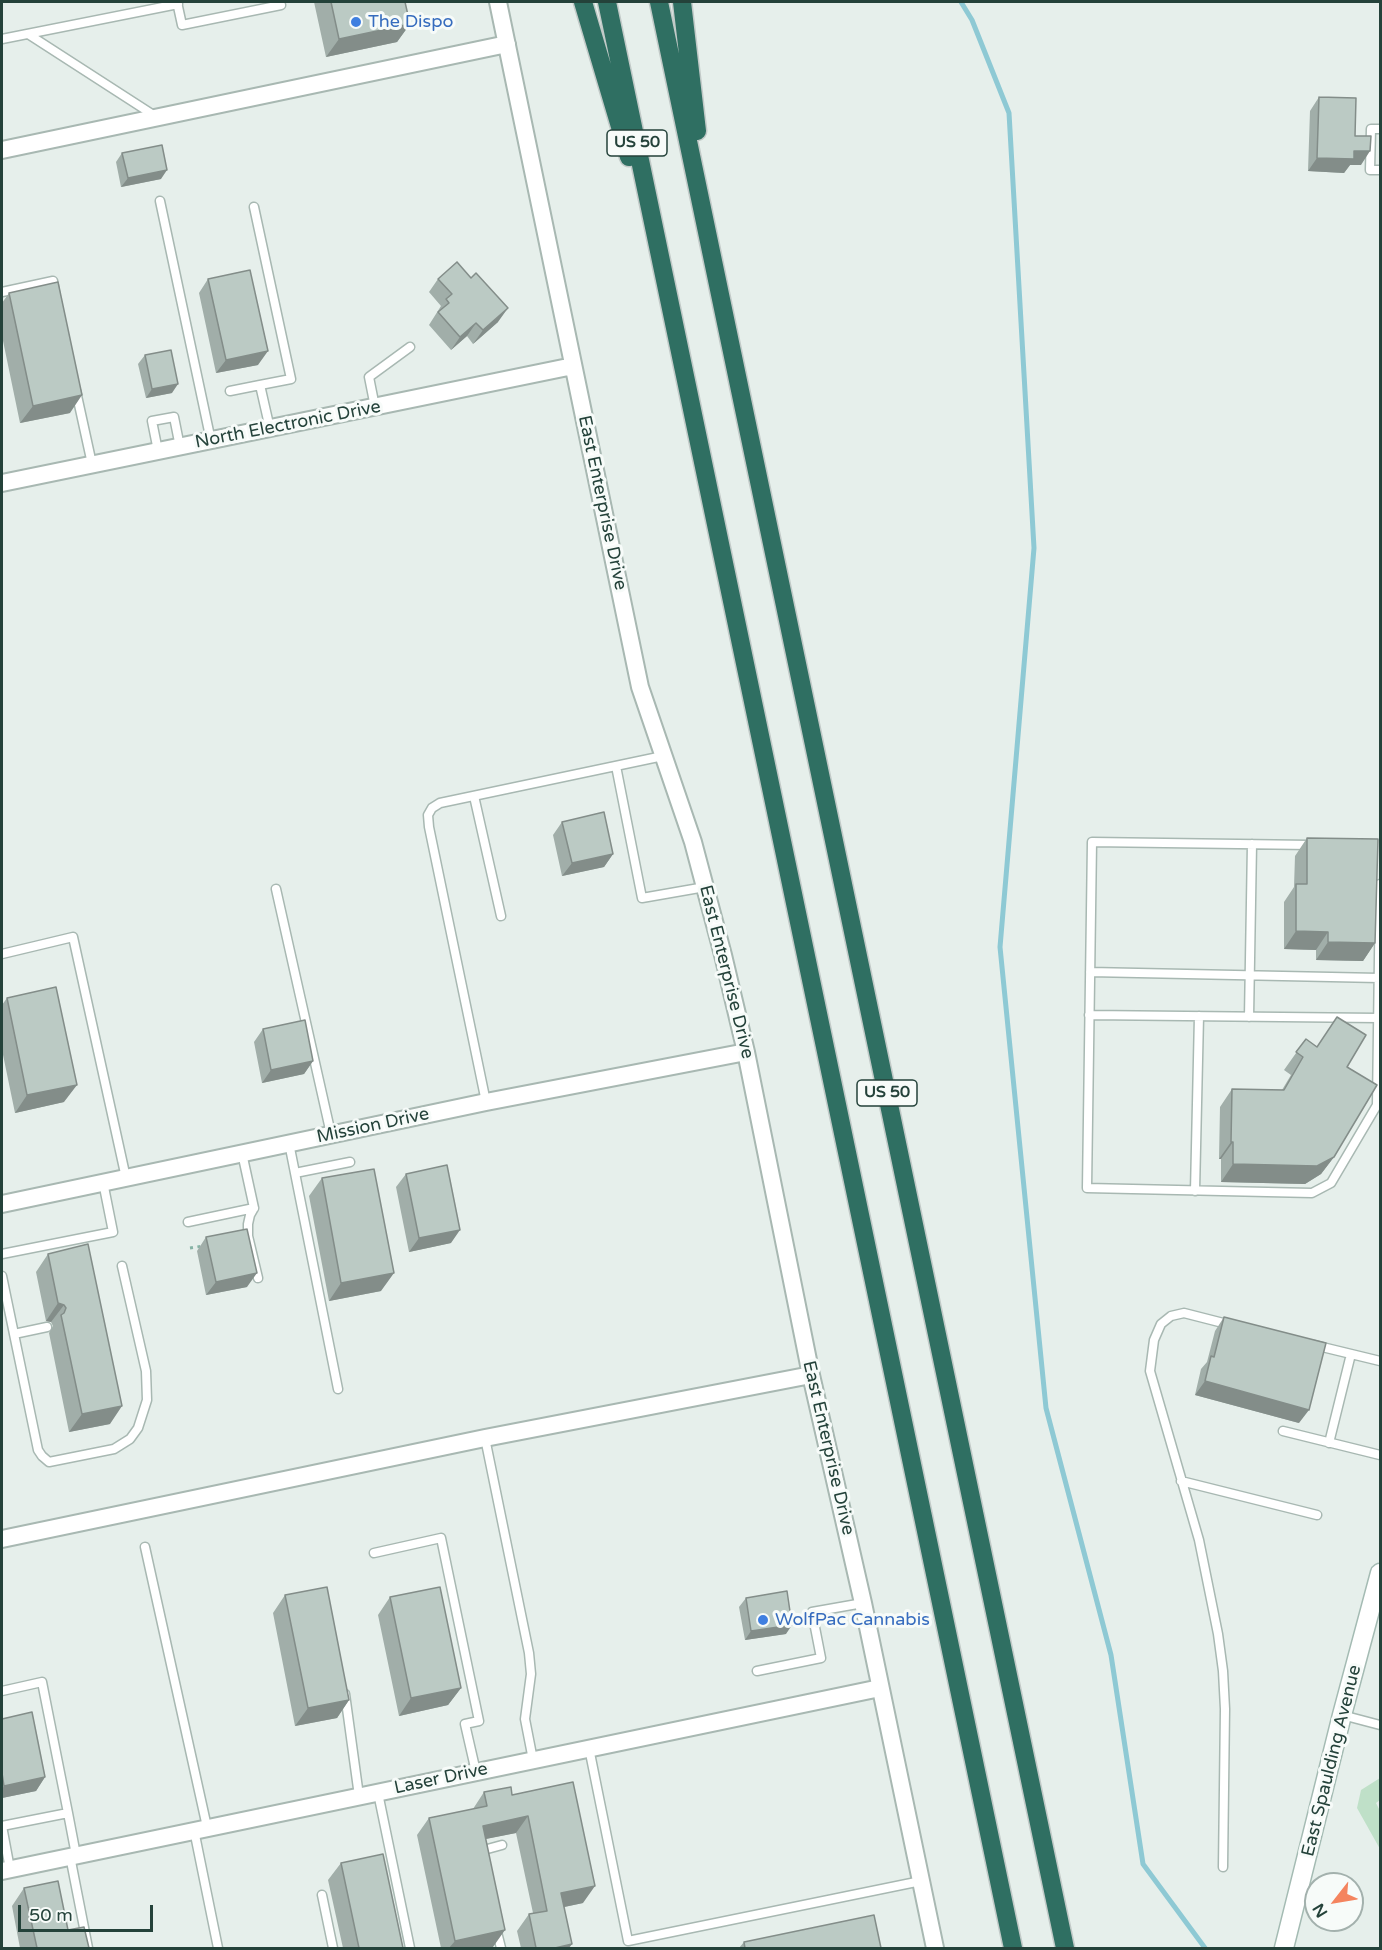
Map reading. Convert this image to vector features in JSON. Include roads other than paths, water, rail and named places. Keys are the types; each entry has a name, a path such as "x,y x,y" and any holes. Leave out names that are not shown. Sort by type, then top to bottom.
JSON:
{"highway":[{"path":"583,2 666,285"},
{"name":"US 50","path":"608,2 1013,1948"},
{"name":"US 50","path":"659,2 1065,1948"},
{"path":"682,2 708,237"}],"street":[{"name":"East Enterprise Drive","path":"498,2 640,687 693,842 746,1052 811,1375 863,1603 935,1948"},
{"path":"2,150 507,44"},
{"name":"North Electronic Drive","path":"2,483 573,366"},
{"name":"Mission Drive","path":"2,1204 486,1102 746,1052"},
{"path":"2,1539 485,1438 811,1375"},
{"name":"East Spaulding Avenue","path":"1284,1948 1380,1573"},
{"name":"Laser Drive","path":"6,1870 880,1688"}],"lane":[{"path":"2,39 177,3 182,25 281,5"},
{"path":"28,34 155,117"},
{"path":"1380,129 1371,129 1370,170 1380,170"},
{"path":"160,201 211,441"},
{"path":"230,391 291,379 254,207"},
{"path":"2,292 53,280 57,302"},
{"path":"375,408 369,377 410,346"},
{"path":"74,378 92,464"},
{"path":"260,385 270,429"},
{"path":"158,451 152,421 174,417 180,447"},
{"path":"486,1102 428,815 432,808 440,803 663,756"},
{"path":"616,766 642,898 705,887"},
{"path":"474,796 501,916"},
{"path":"1322,845 1092,842 1087,1188 1312,1193 1331,1183 1377,1105 1380,884"},
{"path":"1249,1017 1252,844"},
{"path":"276,889 331,1134"},
{"path":"2,954 73,937 126,1178"},
{"path":"1090,972 1379,978"},
{"path":"1089,1015 1378,1018"},
{"path":"1196,1191 1199,1016"},
{"path":"289,1143 338,1389"},
{"path":"242,1153 254,1208 248,1224 248,1236 258,1278"},
{"path":"295,1173 350,1162"},
{"path":"2,1254 112,1232 103,1182"},
{"path":"188,1222 254,1208"},
{"path":"2,1276 38,1450 49,1462 114,1449 130,1439 138,1428 147,1400 146,1371 122,1266"},
{"path":"1223,1867 1225,1709 1218,1634 1199,1540 1150,1371 1154,1340 1161,1324 1171,1316 1184,1313 1242,1327"},
{"path":"14,1334 47,1327"},
{"path":"1310,1344 1380,1361"},
{"path":"1329,1443 1351,1354"},
{"path":"1283,1431 1380,1455"},
{"path":"485,1438 529,1653 531,1674 525,1719 533,1760"},
{"path":"1181,1481 1317,1515"},
{"path":"374,1553 441,1538 479,1721 465,1724 476,1772"},
{"path":"145,1547 201,1829 218,1948"},
{"path":"757,1671 821,1658 812,1612 863,1603"},
{"path":"342,1681 349,1715 359,1797"},
{"path":"2,1691 42,1682 68,1813 88,1948"},
{"path":"1342,1715 1380,1725"},
{"path":"589,1748 627,1941 921,1881"},
{"path":"378,1793 411,1948"},
{"path":"6,1870 2,1826 68,1813"},
{"path":"482,1862 480,1851 502,1845"},
{"path":"322,1894 333,1948"},
{"path":"494,1916 501,1948"}],"waterway":[{"path":"961,2 972,20 1009,113 1034,548 1000,947 1046,1408 1111,1655 1143,1864 1205,1948"}],"place":[{"name":"The Dispo","path":"356,22"},
{"name":"WolfPac Cannabis","path":"763,1620"}]}
